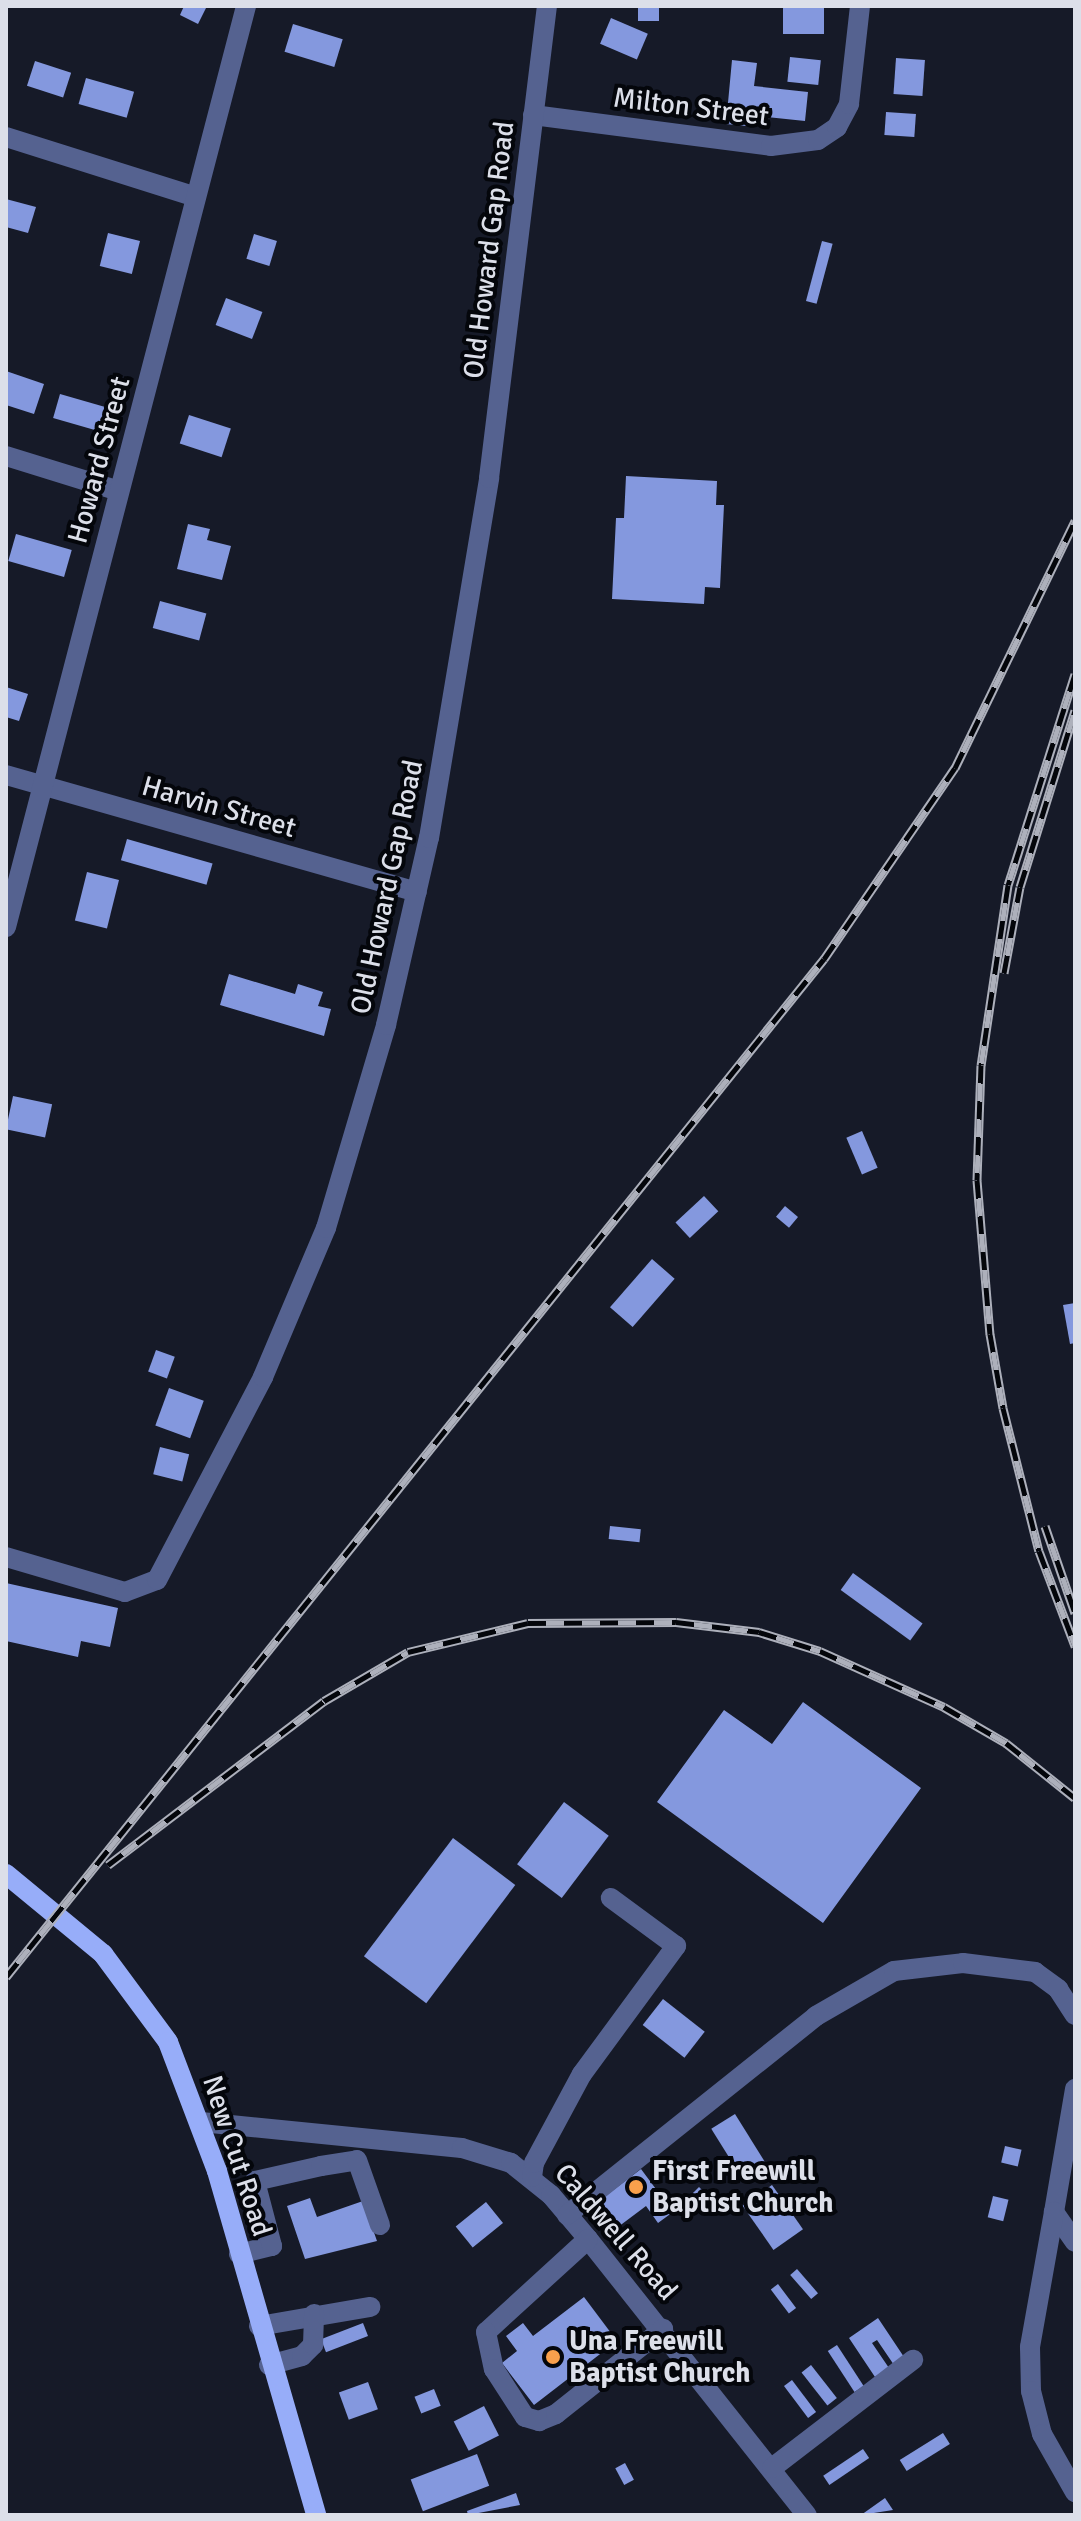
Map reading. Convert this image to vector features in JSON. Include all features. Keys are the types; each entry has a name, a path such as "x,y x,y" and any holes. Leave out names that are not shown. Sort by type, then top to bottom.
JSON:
{"main road":[{"name":"New Cut Road","path":"6,1874 128,1981 168,2042 201,2122 222,2189 269,2365 316,2515"}],"street":[{"name":"Howard Street","path":"6,927 246,6"},
{"name":"Old Howard Gap Road","path":"6,1557 125,1592 143,1590 162,1573 263,1377 326,1228 351,1156 417,892 489,478 547,6"},
{"name":"Milton Street","path":"533,115 771,146 818,140 837,127 849,104 860,6"},
{"path":"6,137 196,197"},
{"path":"6,456 119,491"},
{"name":"Harvin Street","path":"6,775 417,892"},
{"path":"532,2177 534,2163 582,2074 676,1946 611,1898"},
{"path":"567,2215 816,2016 894,1971 939,1963 1023,1970 1058,1989 1075,2015"},
{"path":"1075,2089 1030,2347 1031,2391 1042,2434 1075,2492"},
{"name":"Caldwell Road","path":"201,2122 475,2150 532,2177 663,2329 807,2515"},
{"path":"314,2133 321,2166"},
{"path":"222,2189 357,2160 380,2225"},
{"path":"239,2254 272,2246 255,2181"},
{"path":"1054,2212 1075,2242"},
{"path":"588,2239 486,2332 494,2369 525,2417 539,2421 556,2414 663,2329"},
{"path":"259,2326 314,2314 370,2307"},
{"path":"269,2365 302,2356 313,2345 314,2314"},
{"path":"772,2468 913,2360"}],"building":[{"path":"184,6 207,6 198,24 180,15"},
{"path":"638,6 659,6 659,21 638,21"},
{"path":"783,6 824,6 824,34 783,34"},
{"path":"611,18 648,34 637,59 600,44"},
{"path":"293,24 343,39 334,67 285,52"},
{"path":"790,57 821,60 818,85 787,82"},
{"path":"896,58 925,60 922,96 893,94"},
{"path":"732,60 757,63 754,86 808,92 805,121 747,115 746,126 726,124"},
{"path":"35,61 71,73 63,97 27,86"},
{"path":"86,78 134,92 127,118 79,104"},
{"path":"886,112 916,114 914,137 884,135"},
{"path":"6,199 36,207 28,233 6,227"},
{"path":"108,233 140,241 132,274 100,266"},
{"path":"254,234 277,241 269,266 246,259"},
{"path":"822,241 833,244 817,304 806,301"},
{"path":"226,298 262,312 252,339 216,325"},
{"path":"6,371 44,384 34,414 6,405"},
{"path":"60,394 114,409 107,433 53,418"},
{"path":"189,415 231,429 222,457 180,444"},
{"path":"626,476 717,481 716,505 724,505 720,588 705,587 704,604 612,599 616,518 624,518"},
{"path":"188,524 210,529 207,540 231,546 222,580 177,569"},
{"path":"16,534 72,550 64,577 8,561"},
{"path":"160,601 206,613 199,640 153,628"},
{"path":"6,687 28,694 19,721 6,717"},
{"path":"127,839 213,864 206,885 121,860"},
{"path":"87,872 119,880 107,928 75,921"},
{"path":"229,974 295,994 298,984 323,992 318,1006 331,1009 324,1036 220,1005"},
{"path":"13,1096 52,1104 45,1138 6,1129"},
{"path":"862,1131 878,1168 862,1174 846,1138"},
{"path":"704,1196 718,1211 690,1238 675,1223"},
{"path":"785,1206 798,1217 789,1228 776,1217"},
{"path":"652,1259 675,1279 633,1327 610,1307"},
{"path":"1075,1303 1075,1343 1070,1344 1063,1305"},
{"path":"156,1350 175,1357 167,1378 148,1372"},
{"path":"169,1388 204,1401 190,1438 155,1426"},
{"path":"160,1447 189,1454 182,1481 153,1474"},
{"path":"610,1526 641,1529 639,1542 609,1539"},
{"path":"853,1573 923,1624 910,1641 841,1590"},
{"path":"6,1583 118,1608 110,1647 81,1641 78,1657 6,1641"},
{"path":"803,1702 921,1788 823,1923 657,1802 724,1710 772,1744"},
{"path":"564,1802 609,1836 562,1898 517,1864"},
{"path":"453,1838 515,1885 426,2003 364,1956"},
{"path":"663,1999 705,2032 684,2058 643,2025"},
{"path":"735,2114 767,2165 743,2180 711,2129"},
{"path":"1005,2146 1022,2150 1018,2166 1001,2163"},
{"name":"First Freewill Baptist Church","path":"641,2169 673,2212 658,2223 646,2206 610,2233 591,2207"},
{"path":"772,2185 803,2229 773,2250 743,2206"},
{"path":"699,2187 715,2203 704,2215 688,2198"},
{"path":"993,2196 1009,2200 1003,2221 988,2217"},
{"path":"310,2198 317,2217 363,2201 377,2241 305,2259 287,2206"},
{"path":"486,2202 503,2223 473,2248 456,2227"},
{"path":"797,2269 818,2293 811,2299 790,2275"},
{"path":"778,2284 796,2308 789,2313 771,2289"},
{"name":"Una Freewill Baptist Church","path":"584,2297 617,2341 534,2405 502,2363 517,2351 506,2336 523,2323 533,2336"},
{"path":"878,2318 904,2357 894,2365 877,2340 872,2343 889,2368 875,2377 849,2338"},
{"path":"363,2323 368,2336 326,2352 321,2339"},
{"path":"837,2345 864,2386 854,2392 828,2351"},
{"path":"811,2365 837,2398 827,2405 802,2372"},
{"path":"792,2380 816,2412 808,2418 784,2386"},
{"path":"368,2382 378,2409 349,2420 339,2393"},
{"path":"434,2389 441,2406 421,2414 415,2397"},
{"path":"484,2406 499,2435 469,2451 454,2421"},
{"path":"943,2433 950,2444 907,2471 900,2460"},
{"path":"863,2449 869,2458 829,2485 823,2476"},
{"path":"477,2454 489,2486 423,2511 411,2479"},
{"path":"625,2463 634,2480 624,2485 615,2468"},
{"path":"516,2493 520,2505 468,2515 467,2511"},
{"path":"885,2498 893,2510 861,2515"}],"railway":[{"path":"6,1977 824,959 955,768 1075,521"},
{"path":"1075,674 1008,885 981,1065 977,1180 990,1334 1003,1408 1039,1551 1075,1646"},
{"path":"1004,973 1020,887 1075,710"},
{"path":"1045,1526 1075,1613"},
{"path":"108,1865 324,1701 408,1652 528,1623 676,1622 759,1632 820,1651 944,1707 1006,1743 1075,1798"}],"place":[{"name":"First Freewill Baptist Church","path":"636,2187"},
{"name":"Una Freewill Baptist Church","path":"553,2357"}]}
